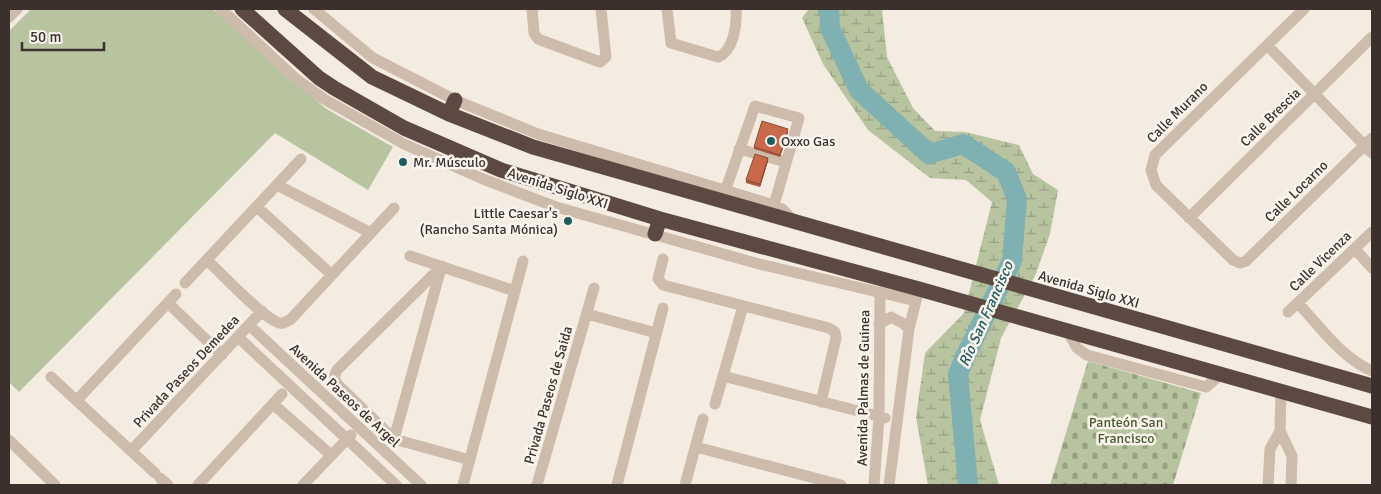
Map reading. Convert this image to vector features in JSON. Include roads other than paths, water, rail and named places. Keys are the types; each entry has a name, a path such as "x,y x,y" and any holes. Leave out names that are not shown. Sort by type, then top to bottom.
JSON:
{"highway":[{"name":"Avenida Siglo XXI","path":"242,9 314,84 404,128 501,170 918,295 964,301 1021,319 1372,417"},
{"name":"Avenida Siglo XXI","path":"285,9 372,77 535,140 723,196 797,224 972,273 1370,378"},
{"path":"655,234 660,218"}],"street":[{"path":"9,17 17,9"},
{"name":"Avenida Siglo XXI","path":"221,9 314,84 404,144 484,179 556,207 759,264 880,292 918,295"},
{"name":"Avenida Siglo XXI","path":"314,9 373,58 452,107"},
{"path":"532,9 534,33 538,39 600,62 606,58 601,9"},
{"path":"667,9 672,43 718,57 725,54 729,48 737,20 736,9"},
{"name":"Calle Murano","path":"1240,263 1233,260 1156,185 1151,170 1155,155 1304,9"},
{"name":"Calle Brescia","path":"1189,218 1372,37"},
{"path":"1267,45 1315,94 1370,145"},
{"path":"723,196 755,106 799,118 774,205"},
{"name":"Calle Locarno","path":"1240,263 1246,262 1370,145"},
{"path":"739,149 786,162"},
{"path":"185,284 301,159"},
{"path":"277,185 370,233"},
{"name":"Avenida Siglo XXI","path":"723,196 774,205 782,209 797,224"},
{"path":"257,207 332,275"},
{"path":"207,260 262,311 276,322 285,323 394,208"},
{"name":"Calle Vicenza","path":"1288,312 1372,232"},
{"path":"1355,249 1372,268"},
{"path":"410,256 515,291"},
{"path":"663,259 658,279 662,285 830,328 835,332 836,338 821,402"},
{"path":"463,485 523,261"},
{"path":"442,266 337,370 334,378 338,385 394,439 470,460"},
{"path":"394,439 442,266"},
{"name":"Privada Paseos de Saida","path":"537,485 594,288"},
{"name":"Avenida Palmas de Guinea","path":"874,485 879,417 878,324 880,292"},
{"path":"77,400 176,294"},
{"path":"889,485 909,329 918,295"},
{"path":"168,303 222,355"},
{"path":"1298,303 1370,378"},
{"path":"715,404 743,306"},
{"path":"617,485 662,308"},
{"name":"Privada Paseos Demedea","path":"132,451 262,311"},
{"name":"Privada Paseos de Saida","path":"587,314 656,333"},
{"path":"878,324 891,318 904,324 909,329"},
{"name":"Avenida Paseos de Argel","path":"249,325 413,483"},
{"path":"238,337 396,485"},
{"path":"723,376 896,421"},
{"path":"51,377 161,479"},
{"path":"1268,485 1270,448 1280,431 1281,391"},
{"path":"198,485 282,394"},
{"path":"273,404 331,455"},
{"path":"685,485 704,419"},
{"path":"303,485 357,428"},
{"path":"1280,431 1290,450 1291,485"},
{"path":"9,440 54,485"},
{"path":"696,447 841,485"},
{"path":"1269,472 1291,472"}],"waterway":[{"name":"Río San Francisco","path":"829,9 830,28 859,90 929,154 963,144 1006,172 1017,199 1012,261 958,374 968,485"}],"place":[{"name":"Oxxo Gas","path":"771,141"},
{"name":"Mr. Músculo","path":"403,162"},
{"name":"Little Caesar's (Rancho Santa Mónica)","path":"568,221"}],"park label":[{"name":"Panteón San Francisco","path":"1126,430"}]}
